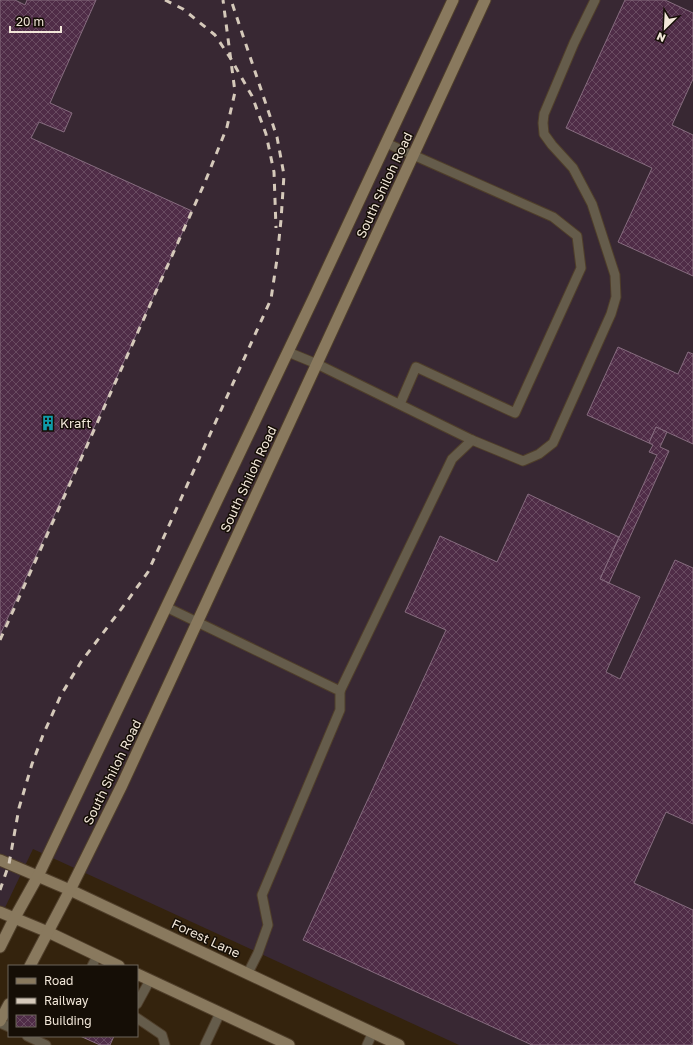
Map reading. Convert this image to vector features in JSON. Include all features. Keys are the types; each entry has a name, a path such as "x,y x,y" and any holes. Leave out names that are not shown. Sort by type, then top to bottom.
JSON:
{"main road":[{"name":"South Shiloh Road","path":"0,947 38,876 288,352 452,0"},
{"name":"South Shiloh Road","path":"31,965 70,890 122,785 485,0"},
{"name":"Forest Lane","path":"0,860 70,890 400,1045"},
{"path":"0,912 48,932 117,965"},
{"path":"138,974 289,1045"},
{"path":"0,1022 8,1006"}],"lane":[{"path":"288,352 317,364 472,440 523,461 540,454 553,443 611,314 616,296 615,275 592,204 573,168 544,134 543,123 544,114 574,43 595,0"},
{"path":"386,143 552,217 577,236 581,268 516,413 416,367 400,404"},
{"path":"248,973 258,953 268,925 262,895 340,710 340,691 452,459 472,440"},
{"path":"166,607 340,691"},
{"path":"92,965 97,956"},
{"path":"138,1002 150,980"},
{"path":"205,1045 220,1013"},
{"path":"138,1019 162,1035 165,1045"},
{"path":"367,1045 372,1032"},
{"path":"29,1037 46,1045"}],"shaded area":[{"path":"0,0 693,0 693,1045 459,1045 33,849 0,918"}],"building":[{"name":"Kraft","path":"0,0 15,0 25,5 27,0 96,0 50,103 72,113 64,132 39,122 31,138 192,211 0,635"},
{"path":"625,0 665,0 693,13 693,79 672,125 693,135 693,276 618,242 652,168 566,128"},
{"path":"618,347 678,374 688,352 693,354 693,444 656,427 649,443 587,415"},
{"path":"656,427 667,432 660,447 669,451 609,583 600,579 657,455 649,452 653,445 649,443"},
{"path":"528,494 619,537 600,579 640,597 606,672 620,679 675,560 693,568 693,824 666,812 634,883 693,910 693,1045 532,1045 303,940 446,630 405,612 440,536 497,562"},
{"path":"82,1037 114,1037 110,1045 100,1045"}],"railway":[{"path":"165,0 183,9 215,35 231,59 252,96 266,134 274,172 276,228"},
{"path":"0,640 205,182 227,127 235,92 223,0"},
{"path":"0,890 9,864 19,808 32,764 61,695 81,662 148,572 271,299 277,259 284,175 277,137 231,0"}],"place":[{"name":"Kraft","path":"48,423"}]}
